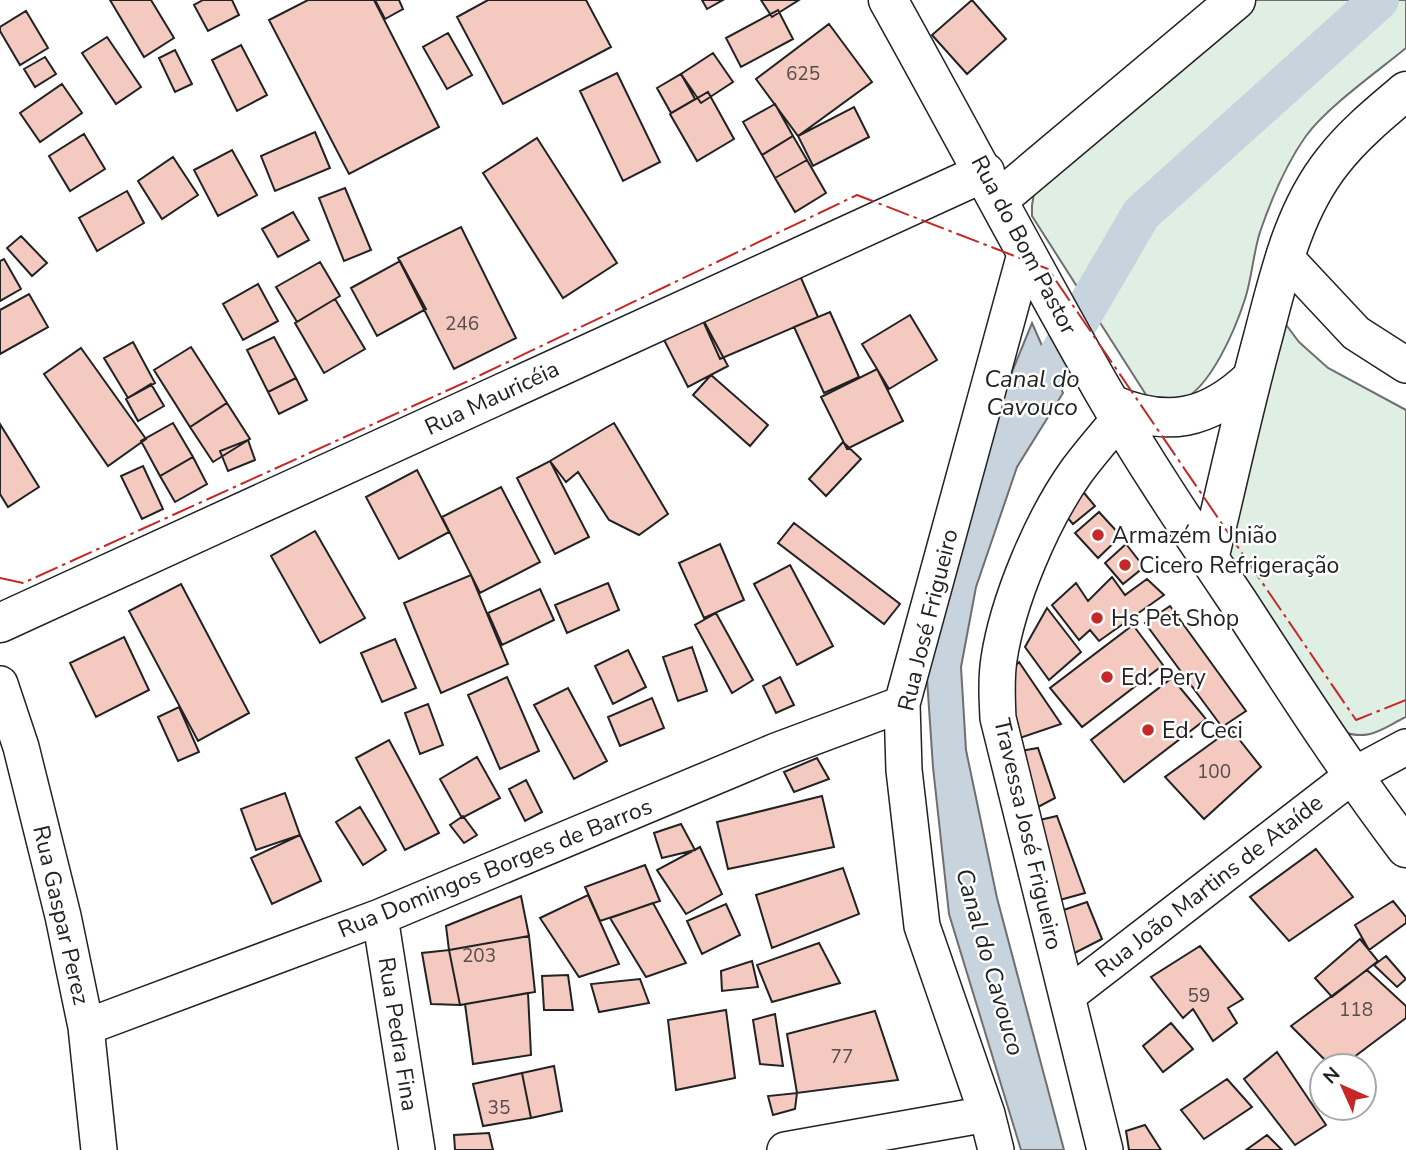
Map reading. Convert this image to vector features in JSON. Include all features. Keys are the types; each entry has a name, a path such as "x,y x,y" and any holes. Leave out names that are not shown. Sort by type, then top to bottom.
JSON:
{"street":[{"name":"Rua do Bom Pastor","path":"888,0 1032,265 1112,404 1209,559 1352,776 1406,848"},
{"name":"Rua Mauricéia","path":"0,623 991,186 1236,0"},
{"path":"1209,559 1284,256 1306,204 1333,160 1406,91"},
{"path":"1284,256 1356,333 1406,365"},
{"name":"Rua José Frigueiro","path":"996,1150 922,926 904,770 902,704 1032,265"},
{"path":"1112,404 1135,414 1160,418 1186,416 1211,409 1234,395 1252,378"},
{"name":"Travessa José Frigueiro","path":"1105,1150 998,718 999,659 1019,588 1046,524 1112,404"},
{"name":"Rua Gaspar Perez","path":"0,684 21,747 63,916 86,1027 99,1150"},
{"name":"Rua Domingos Borges de Barros","path":"86,1027 380,917 776,751 902,704"},
{"name":"Rua João Martins de Ataíde","path":"1067,996 1352,776 1406,747"},
{"name":"Rua Pedra Fina","path":"380,917 417,1150"},
{"path":"785,1150 986,1114"}],"green space":[{"path":"1250,0 1406,0 1406,48 1326,113 1299,147 1269,207 1258,240 1241,312 1212,371 1192,394 1181,401 1150,401 1032,216 1035,188"},
{"path":"1284,322 1299,342 1328,368 1406,410 1406,717 1367,735 1341,731 1220,568"}],"water":[{"name":"Canal do Cavouco","path":"1032,323 1063,393 1017,467 976,587 961,667 966,750 997,898 1064,1150 1021,1150 949,914 933,767 926,664 976,460"}],"building":[{"path":"110,0 151,0 174,38 144,57"},
{"path":"203,0 232,0 239,15 208,31 194,5"},
{"path":"308,0 374,0 439,127 349,174 269,20"},
{"path":"375,0 399,0 403,9 385,19"},
{"path":"488,0 586,0 611,47 503,104 457,17"},
{"path":"702,0 723,0 707,9"},
{"path":"761,0 799,0 772,17"},
{"path":"972,0 1006,39 967,74 932,35"},
{"path":"778,10 793,39 741,67 726,38"},
{"path":"26,11 48,48 20,65 0,27"},
{"path":"829,24 872,82 798,136 756,79"},
{"path":"448,33 472,75 447,89 423,47"},
{"path":"107,37 141,87 116,104 82,53"},
{"path":"241,45 267,95 237,111 212,60"},
{"path":"175,50 192,84 175,92 159,58"},
{"path":"713,53 733,82 701,103 681,74"},
{"path":"45,57 56,74 35,87 24,69"},
{"path":"617,73 660,162 623,181 580,91"},
{"path":"681,74 695,99 671,113 657,88"},
{"path":"62,84 82,113 40,142 20,113"},
{"path":"708,92 734,139 697,161 670,114"},
{"path":"775,104 793,136 762,155 743,122"},
{"path":"854,107 869,137 813,166 798,136"},
{"path":"315,132 330,168 275,191 261,156"},
{"path":"84,134 105,169 70,191 49,156"},
{"path":"793,136 807,160 775,178 762,155"},
{"path":"537,138 617,263 563,298 483,173"},
{"path":"232,150 257,195 218,216 194,170"},
{"path":"173,157 198,195 162,219 138,181"},
{"path":"807,160 826,193 795,212 775,178"},
{"path":"345,188 371,250 344,261 319,198"},
{"path":"127,191 144,223 97,251 79,218"},
{"path":"293,212 309,240 278,257 262,229"},
{"path":"461,227 516,338 454,369 398,258"},
{"path":"21,236 47,263 32,276 7,248"},
{"path":"4,259 21,289 0,301 0,261"},
{"path":"400,261 426,309 377,336 351,288"},
{"path":"320,262 340,296 297,322 276,287"},
{"path":"798,271 818,317 720,359 700,314"},
{"path":"258,284 278,321 243,340 223,304"},
{"path":"29,294 48,327 0,354 0,310"},
{"path":"335,299 365,349 324,373 295,323"},
{"path":"830,312 859,377 824,393 794,327"},
{"path":"700,314 728,366 688,387 661,334"},
{"path":"910,315 937,360 889,389 862,344"},
{"path":"274,337 296,378 268,392 247,350"},
{"path":"133,342 155,383 128,398 104,358"},
{"path":"191,347 227,403 190,427 154,370"},
{"path":"81,348 146,439 108,466 44,374"},
{"path":"877,369 903,421 847,449 821,397"},
{"path":"711,375 768,425 750,446 693,395"},
{"path":"296,378 307,400 279,414 268,392"},
{"path":"151,384 164,406 138,421 126,399"},
{"path":"227,403 250,439 213,462 190,427"},
{"path":"173,423 193,457 160,476 141,441"},
{"path":"614,423 668,514 639,535 609,520 578,472 566,482 550,461"},
{"path":"0,424 39,487 8,507 0,494"},
{"path":"248,440 255,460 228,471 220,451"},
{"path":"843,442 861,459 826,496 809,479"},
{"path":"193,457 207,484 175,502 160,476"},
{"path":"550,461 589,537 555,554 517,478"},
{"path":"143,466 163,509 142,519 121,476"},
{"path":"417,470 449,532 399,559 366,497"},
{"path":"501,487 540,562 480,593 442,517"},
{"path":"1080,488 1095,506 1073,524 1059,508"},
{"name":"Armazém União","path":"1099,512 1121,536 1098,558 1075,533"},
{"path":"794,523 900,604 884,624 778,543"},
{"path":"315,531 365,618 320,643 271,556"},
{"path":"720,544 744,600 704,618 679,563"},
{"name":"Cicero Refrigeração","path":"1126,544 1144,567 1123,584 1105,563"},
{"path":"790,565 833,646 797,665 754,584"},
{"path":"471,575 508,664 441,693 404,603"},
{"name":"Hs Pet Shop","path":"1112,577 1125,595 1147,579 1164,595 1099,641 1090,630 1079,640 1052,605 1076,583 1088,601"},
{"path":"608,583 619,610 567,633 555,605"},
{"path":"181,584 249,713 198,741 129,611"},
{"path":"540,589 554,620 502,645 488,613"},
{"path":"1170,606 1246,711 1222,727 1145,623"},
{"path":"1047,608 1081,652 1049,680 1025,647"},
{"path":"716,613 753,680 732,693 695,625"},
{"name":"Ed. Pery","path":"1133,625 1163,665 1082,727 1050,688"},
{"path":"124,637 149,690 96,717 70,663"},
{"path":"395,639 416,688 382,702 361,653"},
{"path":"692,647 707,691 678,701 663,657"},
{"path":"628,650 646,687 613,704 595,666"},
{"path":"1019,662 1061,724 1017,739 1005,675"},
{"path":"507,677 539,751 500,769 468,695"},
{"path":"780,677 794,705 776,713 763,686"},
{"name":"Ed. Ceci","path":"1172,678 1206,719 1124,782 1091,740"},
{"path":"568,688 607,761 574,779 534,705"},
{"path":"652,698 664,728 620,746 608,717"},
{"path":"428,704 443,745 420,754 405,713"},
{"path":"179,707 199,752 178,761 158,717"},
{"path":"1231,729 1261,767 1204,819 1165,777"},
{"path":"389,740 439,833 405,850 356,758"},
{"path":"1038,748 1055,798 1027,813 1014,752"},
{"path":"477,757 500,798 462,818 440,779"},
{"path":"817,758 829,779 794,792 784,772"},
{"path":"526,780 542,812 525,821 509,789"},
{"path":"285,793 300,835 256,850 241,809"},
{"path":"822,796 834,847 728,869 717,822"},
{"path":"360,807 386,850 363,865 336,822"},
{"path":"463,816 477,835 464,843 450,825"},
{"path":"1057,816 1085,893 1049,903 1031,822"},
{"path":"681,824 695,850 662,858 654,833"},
{"path":"300,835 321,881 272,904 251,858"},
{"path":"700,847 722,894 686,914 657,870"},
{"path":"1316,849 1353,897 1289,941 1250,897"},
{"path":"645,865 660,901 600,921 585,887"},
{"path":"843,868 859,914 772,948 756,895"},
{"path":"588,895 619,964 579,977 540,918"},
{"path":"521,896 529,936 449,950 446,926"},
{"path":"1393,901 1406,917 1406,923 1369,950 1355,925"},
{"path":"1087,902 1102,939 1061,960 1049,915"},
{"path":"653,903 686,963 646,977 610,918"},
{"path":"726,904 740,935 702,954 687,921"},
{"path":"529,936 535,992 460,1005 449,950"},
{"path":"1360,939 1378,961 1332,997 1315,978"},
{"path":"819,943 840,983 772,1002 757,965"},
{"path":"1200,946 1243,999 1228,1008 1237,1023 1213,1041 1193,1009 1183,1018 1151,977"},
{"path":"449,950 460,1005 431,1004 422,953"},
{"path":"1386,956 1406,979 1397,987 1374,965"},
{"path":"752,961 758,987 722,991 721,971"},
{"path":"1367,970 1406,1006 1406,1018 1361,1052 1317,1052 1291,1026"},
{"path":"568,975 573,1010 544,1010 542,976"},
{"path":"640,979 649,1003 599,1012 591,984"},
{"path":"528,993 531,1055 473,1064 465,1004"},
{"path":"726,1010 735,1078 676,1090 668,1020"},
{"path":"875,1011 898,1080 797,1093 787,1034"},
{"path":"775,1014 783,1066 760,1064 753,1020"},
{"path":"1171,1023 1193,1049 1163,1072 1143,1046"},
{"path":"1277,1052 1308,1098 1308,1122 1324,1122 1326,1125 1295,1145 1244,1079"},
{"path":"554,1066 562,1111 531,1118 522,1073"},
{"path":"522,1073 531,1118 483,1126 473,1084"},
{"path":"1227,1079 1252,1107 1204,1139 1181,1110"},
{"path":"797,1093 795,1109 773,1115 768,1096"},
{"path":"1145,1125 1161,1150 1129,1150 1126,1131"},
{"path":"489,1133 493,1150 455,1150 454,1135"},
{"path":"1267,1135 1282,1150 1246,1150"}],"waterway":[{"name":"Canal do Cavouco","path":"1024,415 1141,214 1379,0"}],"power":[{"path":"0,578 23,583 468,381 857,195 1048,269 1356,720 1406,700"}],"place":[{"name":"Armazém União","path":"1098,535"},
{"name":"Cicero Refrigeração","path":"1125,565"},
{"name":"Hs Pet Shop","path":"1097,618"},
{"name":"Ed. Pery","path":"1107,677"},
{"name":"Ed. Ceci","path":"1148,730"}]}
